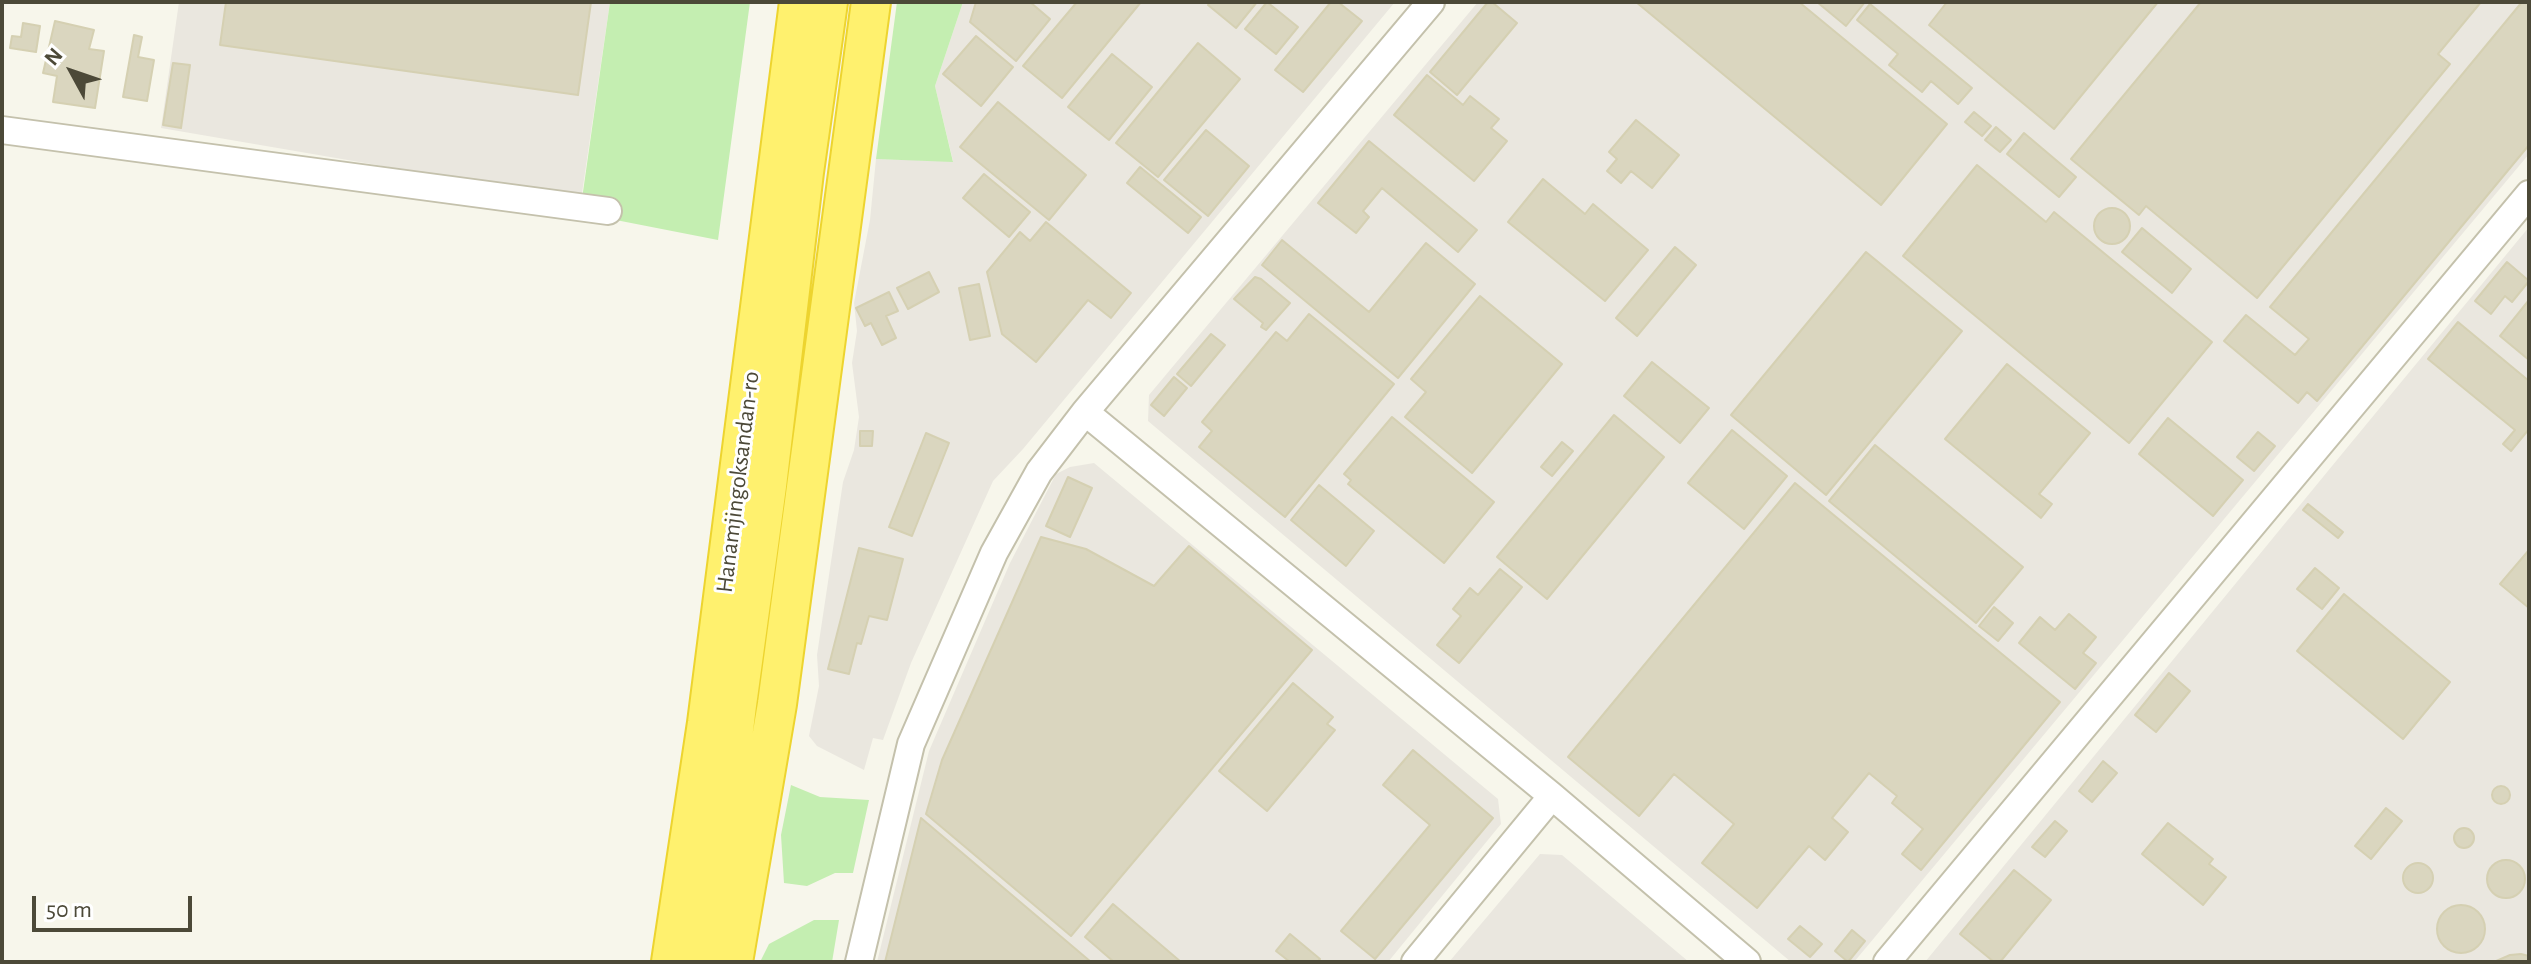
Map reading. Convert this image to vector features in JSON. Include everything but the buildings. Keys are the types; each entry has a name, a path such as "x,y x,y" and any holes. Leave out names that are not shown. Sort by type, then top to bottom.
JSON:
{"highway":[{"path":"652,962 772,2"},
{"name":"Hanamjingoksandan-ro","path":"706,962 767,486 799,2"},
{"name":"Hanamjingoksandan-ro","path":"671,962 790,171 828,2"},
{"path":"733,962 777,704 871,2"}],"street":[{"path":"859,962 911,744 994,553 1039,472 1085,412 1431,2"},
{"path":"2,130 608,211"},
{"path":"1887,962 2529,194"},
{"path":"1085,412 1552,796 1747,962"},
{"path":"1415,962 1552,796"}],"shaded area":[{"path":"179,2 610,2 581,200 161,128"},
{"path":"963,2 1395,2 1023,449 993,481 911,663 883,740 873,738 864,770 817,746 809,736 819,686 817,655 843,482 854,450 859,417 852,363 857,331 854,303 870,220 876,159 953,161 935,86"},
{"path":"1478,2 2529,2 2529,154 1854,962 1791,962 1148,421 1149,395"},
{"path":"2529,227 2529,962 1925,962 2346,449"},
{"path":"1094,463 1498,799 1501,824 1388,962 877,962 929,751 1010,563 1056,474 1070,467"},
{"path":"1540,854 1562,855 1689,962 1449,962"}],"green space":[{"path":"610,2 750,2 718,240 580,213"},
{"path":"897,2 963,2 935,86 953,162 876,159"},
{"path":"791,785 820,797 869,800 853,873 835,873 807,886 784,883 781,835"},
{"path":"814,920 839,920 832,962 760,962 769,944"}]}
